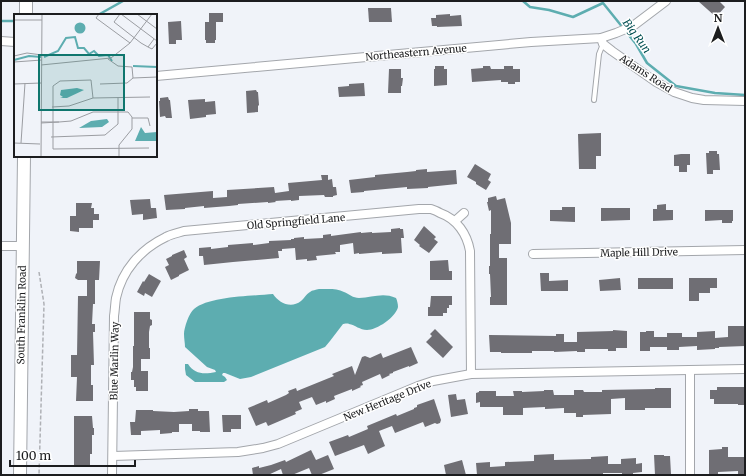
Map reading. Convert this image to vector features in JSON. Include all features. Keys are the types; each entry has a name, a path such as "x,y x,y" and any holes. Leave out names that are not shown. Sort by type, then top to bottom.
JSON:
{"main road":[{"name":"South Franklin Road","path":"20,475 24,157"}],"street":[{"name":"Northeastern Avenue","path":"157,76 531,42 602,41 632,26 666,1"},
{"path":"1,41 14,42"},
{"name":"Adams Road","path":"602,41 656,82 674,92 704,100 745,101"},
{"name":"Old Springfield Lane","path":"140,255 153,244 167,236 184,232 419,209 432,209 456,221"},
{"path":"464,212 456,221 469,243 470,251 471,374"},
{"path":"1,246 22,246"},
{"name":"Maple Hill Drive","path":"533,254 745,250"},
{"name":"Blue Marlin Way","path":"112,475 114,316 116,298 128,267 140,255"},
{"name":"New Heritage Drive","path":"113,456 238,452 263,448 278,444 432,381 471,374 745,369"},
{"path":"690,370 690,475"}],"lane":[{"path":"594,100 602,41"}],"path":[{"path":"39,272 44,304 39,475"}],"water":[{"path":"319,289 338,290 357,298 382,295 391,296 396,298 398,307 397,311 390,319 376,328 364,330 353,325 343,324 325,347 251,377 240,379 223,373 222,375 227,380 224,382 195,382 186,375 185,364 188,364 191,368 200,373 216,372 215,370 207,367 185,347 185,328 194,309 210,301 220,299 273,294 278,300 289,305 293,305 301,301 311,291"}],"building":[{"path":"698,1 719,1 725,7 716,17"},
{"path":"368,8 391,8 392,22 369,22"},
{"path":"209,13 223,13 223,22 216,22 215,43 206,43 205,40 205,22 209,22"},
{"path":"450,14 450,16 461,15 462,26 432,26 431,18 436,18 436,15"},
{"path":"181,21 182,40 176,40 176,44 169,44 168,22"},
{"path":"435,66 444,66 444,69 447,69 447,85 434,86"},
{"path":"483,66 490,66 491,69 504,69 504,66 513,66 513,69 520,69 520,82 508,84 508,82 501,82 501,80 472,82 471,69 483,68"},
{"path":"389,69 401,69 401,78 403,78 401,93 388,93"},
{"path":"364,83 365,96 339,97 338,87 349,86 349,84"},
{"path":"256,90 258,92 258,112 247,113 246,91"},
{"path":"168,97 170,100 172,118 166,118 165,116 160,117 160,98"},
{"path":"205,99 205,102 215,101 216,114 190,119 188,100"},
{"path":"601,133 601,156 596,156 596,169 579,169 578,134"},
{"path":"709,151 717,151 717,154 719,154 720,170 713,170 713,174 707,174 706,153 709,153"},
{"path":"690,154 690,165 687,165 687,172 679,172 679,166 674,166 674,155"},
{"path":"475,164 491,174 488,180 491,182 486,190 467,177"},
{"path":"427,169 427,172 456,170 457,184 428,188 407,189 407,187 351,193 349,180 375,177 375,175"},
{"path":"321,175 328,175 328,180 332,179 333,187 336,187 337,195 333,197 325,197 324,195 299,196 299,200 291,201 275,201 276,202 204,208 204,206 166,210 164,195 213,191 213,198 227,197 227,190 274,187 275,193 289,191 288,183 322,180"},
{"path":"496,196 497,200 505,198 511,223 511,244 499,244 499,258 507,258 507,305 490,305 491,297 489,266 491,210 489,211 487,202 488,198"},
{"path":"150,199 151,208 156,208 157,218 143,220 143,214 132,215 130,200"},
{"path":"76,203 92,203 91,208 94,208 94,214 99,214 99,220 93,220 93,228 79,228 79,232 70,231 70,216 76,216"},
{"path":"666,204 666,210 673,210 673,220 653,221 653,209 657,209 657,205"},
{"path":"562,207 575,207 575,222 550,221 550,210 562,210"},
{"path":"601,208 630,208 630,220 601,221"},
{"path":"705,210 733,210 733,221 732,223 722,223 722,220 705,221"},
{"path":"424,226 436,237 434,239 438,242 429,253 419,246 420,245 414,240"},
{"path":"391,229 403,229 404,238 401,238 402,253 382,254 382,252 354,254 353,243 340,245 340,252 335,252 336,254 316,256 317,260 307,261 307,259 296,260 295,248 282,249 282,251 278,251 279,258 204,265 203,256 199,256 199,248 211,247 211,249 228,247 228,245 253,243 253,245 269,243 269,241 291,240 294,238 304,237 304,239 323,238 323,235 331,234 331,236 361,232 391,232"},
{"path":"184,250 187,257 184,259 189,270 171,280 165,267 169,265 166,259"},
{"path":"448,260 449,271 452,271 452,280 430,280 430,261"},
{"path":"77,261 100,261 99,280 95,280 95,304 93,304 92,324 95,324 95,332 93,332 94,365 91,365 93,401 76,401 77,377 71,377 71,355 77,355 78,296 87,296 87,280 78,280 75,278 77,273"},
{"path":"540,273 549,273 549,281 568,280 568,291 541,291"},
{"path":"149,274 161,281 152,297 145,293 144,296 137,292"},
{"path":"620,278 621,290 600,291 599,280"},
{"path":"638,278 673,278 673,289 638,289"},
{"path":"689,278 717,278 717,288 710,288 710,293 699,293 699,301 689,301"},
{"path":"431,296 452,296 452,305 449,305 449,308 447,308 447,313 443,313 443,316 428,316 428,307 430,307"},
{"path":"134,312 150,312 150,319 152,320 152,325 150,326 149,332 150,359 141,359 141,371 148,371 148,391 136,391 136,387 134,387 134,380 131,380 134,346"},
{"path":"728,326 745,326 745,346 697,350 697,346 679,347 679,350 667,350 667,347 650,347 650,351 640,351 640,332 654,331 654,337 667,337 667,333 682,333 682,337 697,337 697,332 715,331 715,338 728,337"},
{"path":"435,329 453,347 443,358 426,342 432,336 430,334"},
{"path":"613,330 627,331 627,348 616,348 616,351 608,351 608,349 585,349 585,352 490,352 489,335 556,336 556,334 564,334 564,342 577,342 577,332"},
{"path":"411,347 418,363 393,372 382,379 380,374 362,382 363,385 360,386 361,387 334,396 335,399 326,403 326,401 316,405 312,397 299,402 302,409 295,412 296,414 268,426 266,422 256,426 248,408 267,400 268,403 286,395 289,393 288,391 296,388 297,391 334,376 332,374 352,366 355,375 362,357 365,356 370,358 381,353 383,358"},
{"path":"717,387 745,387 745,405 714,404 714,399 710,399 710,390 717,390"},
{"path":"671,388 671,408 625,410 625,398 611,399 611,414 583,415 583,417 576,417 576,413 564,413 564,408 545,409 545,407 523,408 523,415 503,415 503,407 480,407 480,402 476,403 476,393 479,391 496,391 496,396 514,396 513,391 522,392 544,390 553,390 554,395 574,395 574,390 583,390 584,392 602,392 602,390"},
{"path":"456,394 457,400 465,399 468,414 451,417 448,395"},
{"path":"434,399 441,420 440,423 435,423 425,427 423,422 395,433 392,426 379,431 385,446 368,454 364,445 335,456 329,442 348,435 349,437 368,429 367,426 396,414 397,416 414,409 417,405"},
{"path":"189,409 209,411 210,432 192,431 192,424 179,424 179,432 160,434 160,430 141,431 141,435 131,435 130,422 135,422 136,410 174,412 189,411"},
{"path":"222,415 241,415 241,429 231,429 231,432 223,432"},
{"path":"74,416 92,416 94,435 92,435 92,454 90,454 90,465 74,465"},
{"path":"722,447 728,447 728,457 745,457 745,474 738,474 738,471 718,472 718,475 709,475 709,450 722,449"},
{"path":"311,450 316,460 328,455 334,469 319,475 312,475 309,468 292,475 283,475 281,469 268,475 253,475 252,468 259,466 259,468 285,460 286,462"},
{"path":"554,454 554,460 591,459 591,457 608,456 608,464 621,464 621,459 636,458 636,464 642,463 642,472 633,473 633,475 622,475 622,473 603,473 599,474 600,475 477,475 476,463 490,462 490,467 505,466 505,462 534,461 534,455"},
{"path":"654,455 670,456 671,474 655,475"},
{"path":"462,460 466,475 446,475 444,465"}],"waterway":[{"name":"Big Run","path":"100,14 123,1"},
{"name":"Big Run","path":"523,1 530,7 549,10 573,17 603,3 636,44 647,63 676,86 715,93 745,95"},
{"name":"Big Run","path":"1,21 14,21"}]}
